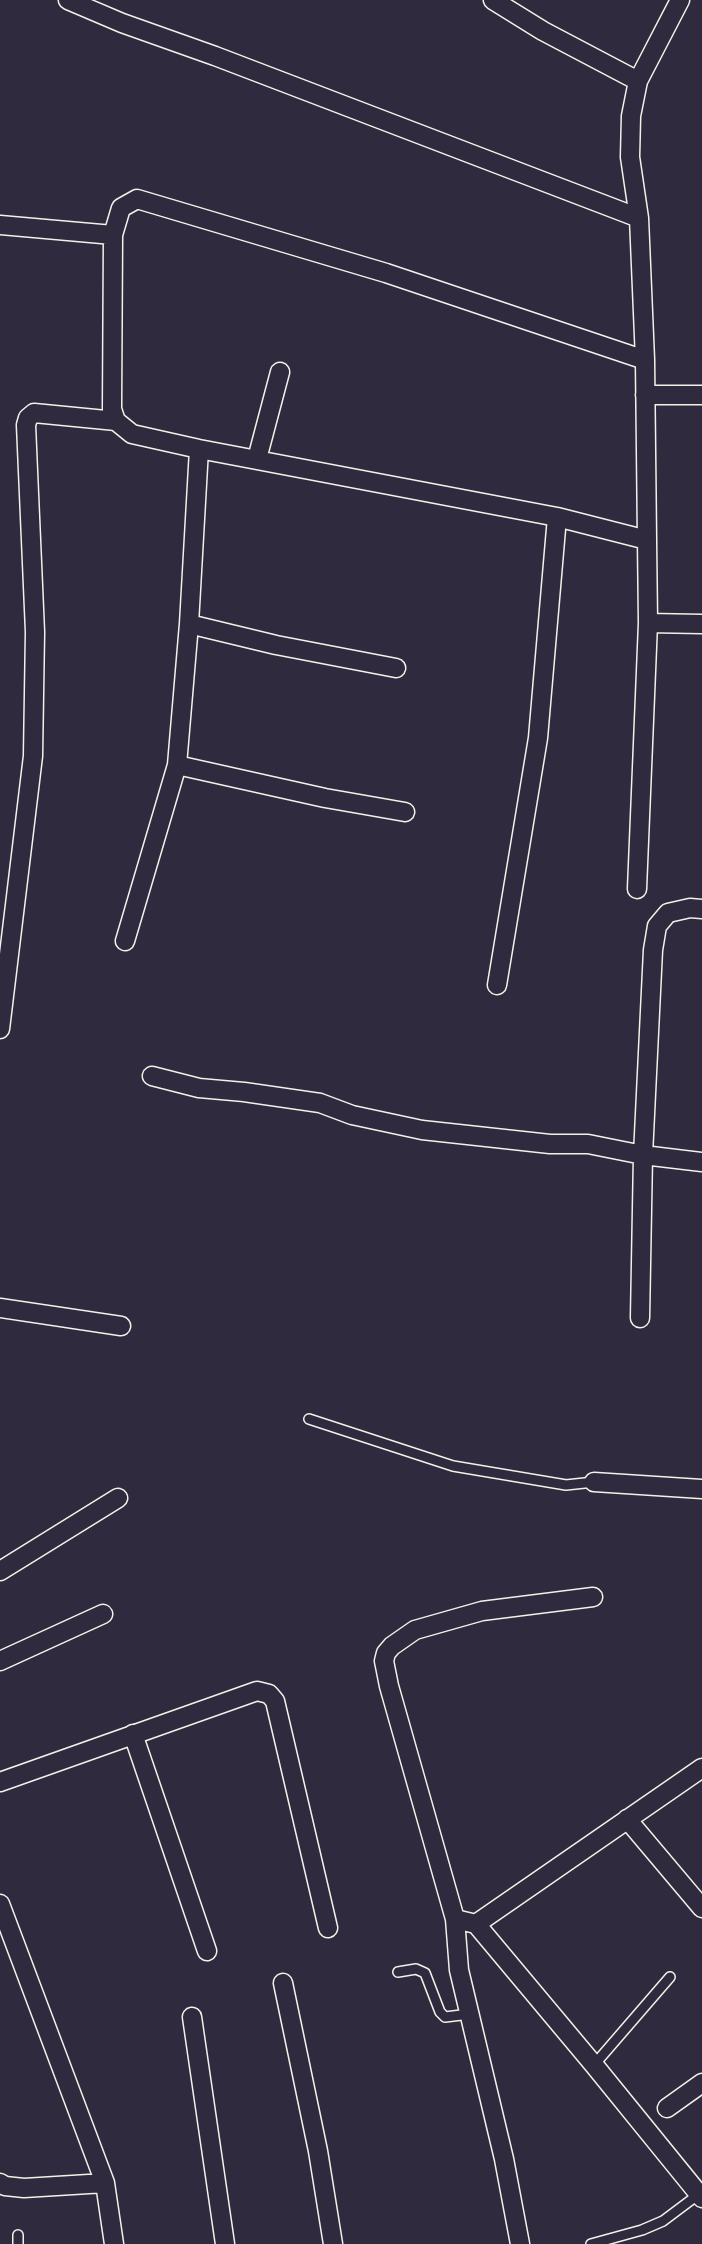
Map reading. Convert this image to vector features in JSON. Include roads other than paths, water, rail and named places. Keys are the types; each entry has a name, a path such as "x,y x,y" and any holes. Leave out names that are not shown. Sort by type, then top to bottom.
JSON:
{"street":[{"path":"68,0 122,23 215,56 639,218"},
{"path":"493,0 543,31 638,81"},
{"path":"637,889 648,623 645,360 639,218 630,157 631,116 638,81 680,0"},
{"path":"645,360 386,273 137,199 121,208 113,235 112,409 116,421 132,434 199,449 558,517 647,540"},
{"path":"0,225 113,235"},
{"path":"257,459 280,372"},
{"path":"645,395 702,395"},
{"path":"0,1030 1,1001 13,934 33,756 35,632 26,425 28,418 34,412 116,421"},
{"path":"125,941 177,765 189,624 199,449"},
{"path":"497,985 538,738 558,517"},
{"path":"648,623 702,624"},
{"path":"189,624 276,645 396,668"},
{"path":"177,765 325,798 405,812"},
{"path":"640,1318 643,1155 653,950 657,926 668,913 690,908 702,909"},
{"path":"152,1076 199,1088 244,1092 320,1103 352,1115 422,1130 550,1144 588,1144 643,1155 702,1162"},
{"path":"0,1308 121,1326"},
{"path":"594,1482 702,1489"},
{"path":"0,1571 118,1498"},
{"path":"520,2244 518,2223 504,2159 459,1970 455,1919 389,1686 384,1661 386,1654 392,1646 415,1630 482,1611 593,1598"},
{"path":"0,1661 104,1614"},
{"path":"0,1782 257,1690 269,1694 275,1701 328,1928"},
{"path":"133,1734 207,1951"},
{"path":"476,1924 702,1768"},
{"path":"627,1819 702,1908"},
{"path":"0,1904 5,1935 105,2184 114,2244"},
{"path":"455,1919 476,1924 701,2196"},
{"path":"283,1984 318,2151 333,2244"},
{"path":"192,2017 225,2244"},
{"path":"667,2108 702,2083"},
{"path":"0,2183 5,2186 24,2188 105,2184"}],"lane":[{"path":"309,1419 452,1466 566,1485 594,1482"},
{"path":"398,1972 416,1969 425,1973 440,2012 445,2017 470,2014"},
{"path":"594,2065 670,1977"},
{"path":"591,2244 642,2230 663,2221 701,2196"}]}
